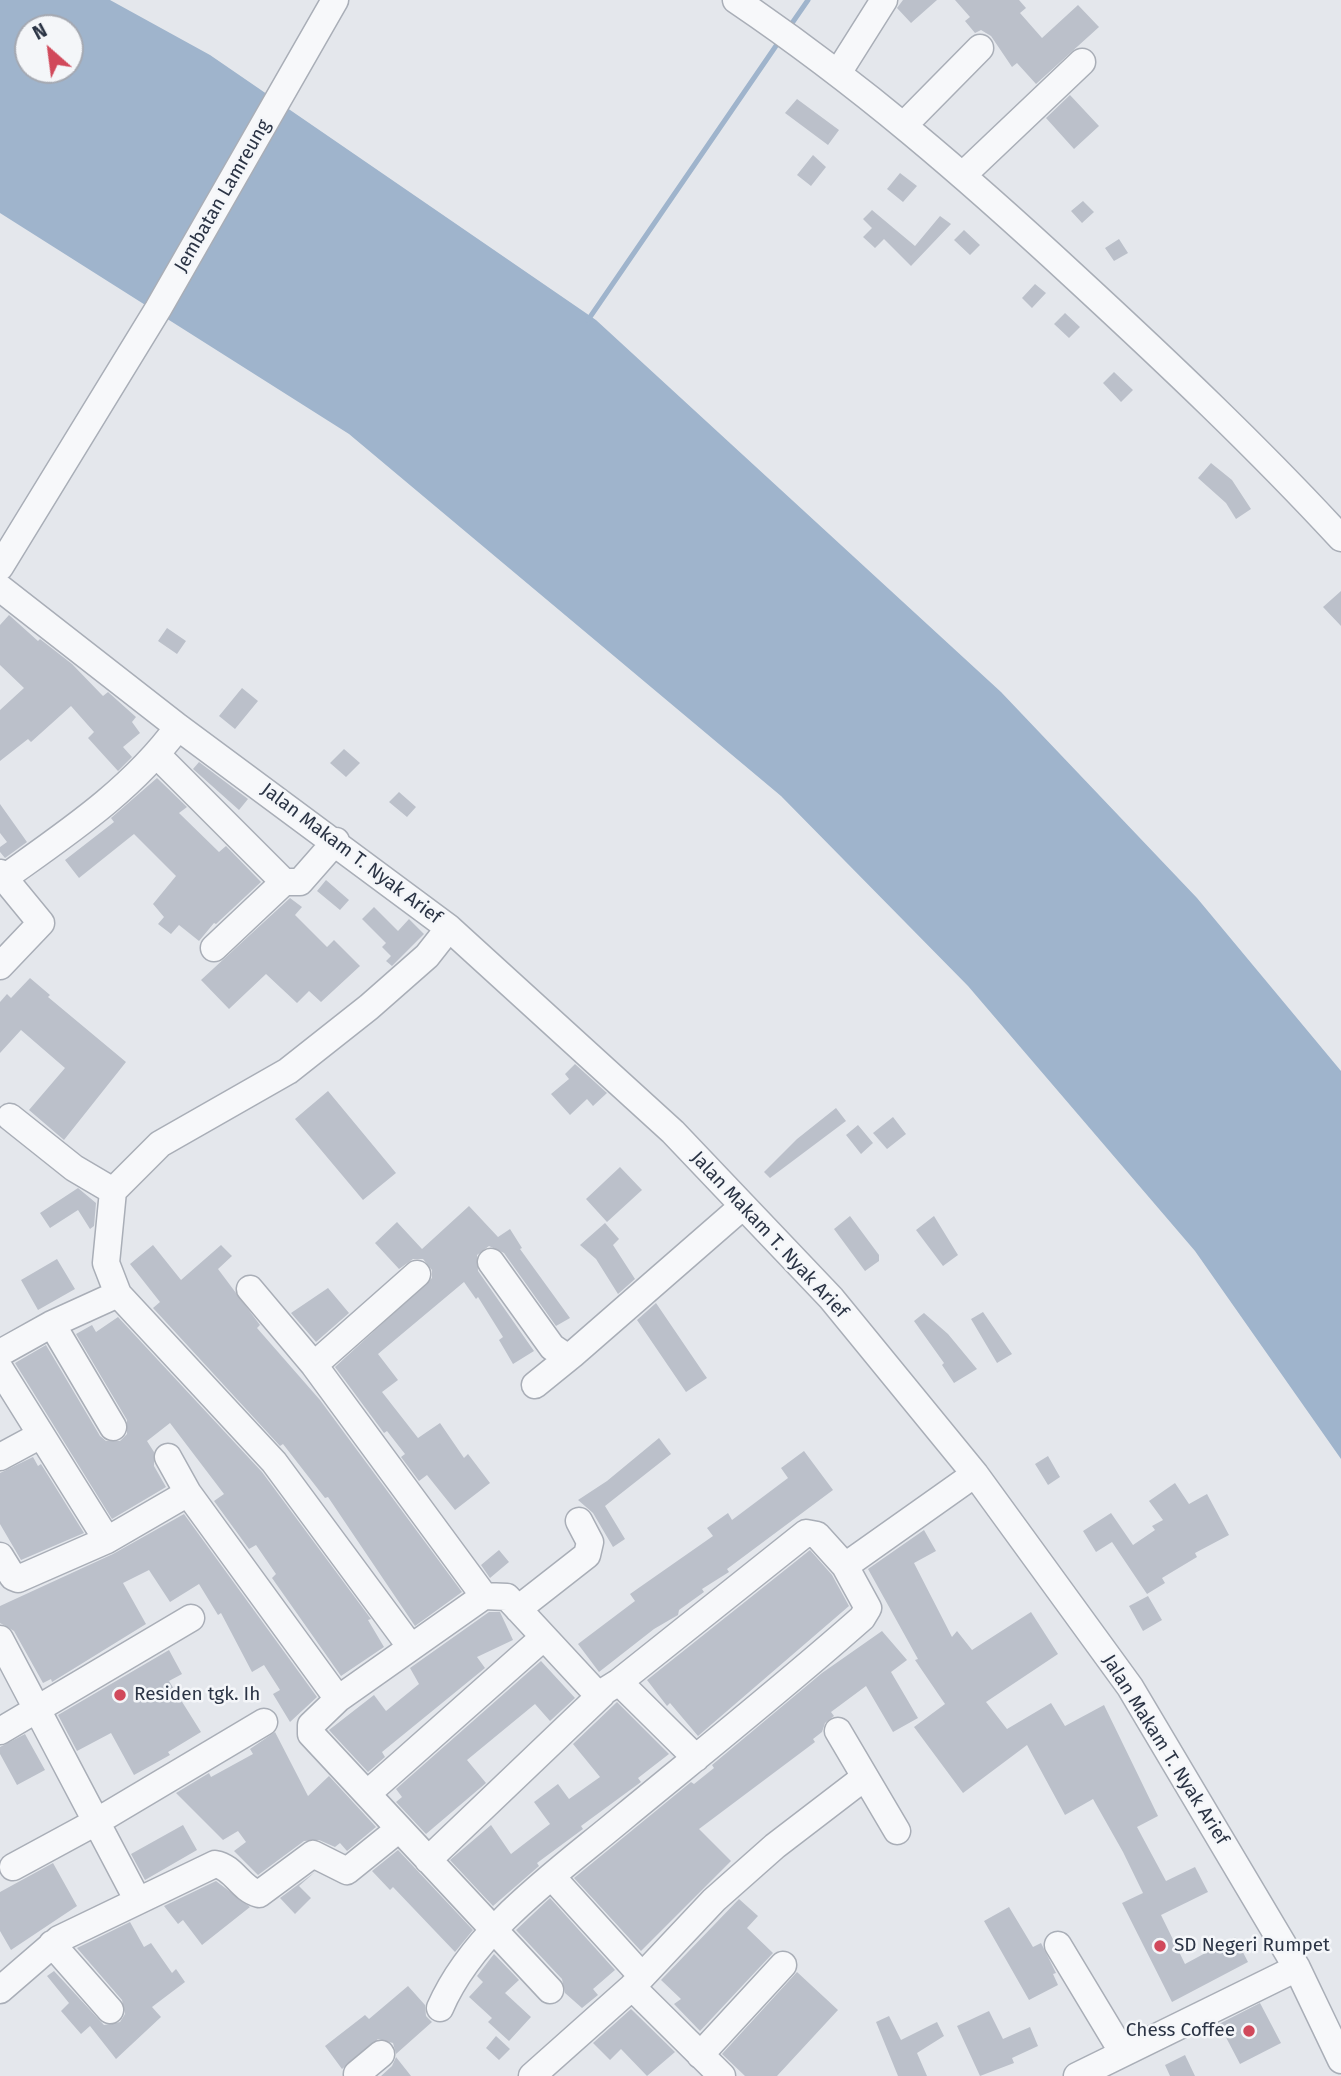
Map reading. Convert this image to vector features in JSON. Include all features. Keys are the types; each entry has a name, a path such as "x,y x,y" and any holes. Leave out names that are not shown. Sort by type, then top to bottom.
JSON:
{"street":[{"name":"Jembatan Lamreung","path":"0,567 158,309 335,0"},
{"path":"838,74 884,0"},
{"path":"752,7 905,124 964,174 1156,352 1287,480 1341,538"},
{"path":"905,124 980,48"},
{"path":"964,174 1082,62"},
{"name":"Jalan Makam T. Nyak Arief","path":"0,588 178,727 337,841 449,928 673,1132 831,1298 975,1474 1130,1687 1297,1968 1341,2060"},
{"path":"0,966 41,923 2,876 111,799 158,755 178,727"},
{"path":"158,755 284,882"},
{"path":"214,948 284,882 300,882 337,841"},
{"path":"410,1646 274,1462 118,1294 106,1263 113,1191 160,1144 298,1063 369,1007 427,956 449,928"},
{"path":"10,1117 74,1168 113,1191"},
{"path":"535,1385 743,1206"},
{"path":"491,1262 552,1348 558,1354 572,1355"},
{"path":"314,1365 417,1274"},
{"path":"250,1289 314,1365 484,1595"},
{"path":"0,1353 52,1324 118,1294"},
{"path":"52,1324 113,1427"},
{"path":"0,1369 39,1436 107,1540"},
{"path":"0,1457 39,1436"},
{"path":"168,1457 188,1493 338,1699"},
{"path":"845,1566 975,1474"},
{"path":"1,1561 13,1577 18,1579 107,1540 188,1493"},
{"path":"518,1609 587,1555 590,1542 579,1521"},
{"path":"428,1860 610,1688 806,1533 817,1535 845,1566 866,1598 869,1608 862,1618 552,1877 495,1929 465,1963 440,2008"},
{"path":"550,1990 311,1734 311,1725 338,1699 410,1646 484,1595 501,1594 592,1690 610,1688 696,1758"},
{"path":"0,1731 191,1618"},
{"path":"368,1793 544,1637"},
{"path":"0,1639 35,1710 138,1901"},
{"path":"13,1867 96,1822 264,1722"},
{"path":"838,1731 897,1831"},
{"path":"532,2076 637,1981 734,1882 775,1846 865,1777"},
{"path":"0,1990 52,1944 215,1864 229,1869 250,1891 259,1894 313,1854 347,1871 399,1829"},
{"path":"552,1877 700,2055 722,2076"},
{"path":"52,1944 110,2010"},
{"path":"1058,1945 1123,2053"},
{"path":"700,2055 783,1965"},
{"path":"1077,2076 1297,1968"},
{"path":"359,2076 357,2074 381,2054"}],"water":[{"path":"0,0 110,0 210,55 596,320 1001,692 1197,898 1341,1071 1341,1459 1195,1251 968,986 781,796 349,434 0,213"}],"building":[{"path":"903,0 937,0 911,23 897,8"},
{"path":"955,0 1019,0 1026,8 1020,13 1042,38 1078,5 1099,27 1036,84 1017,63 1012,67 991,36 981,30 975,33 965,21 970,17"},
{"path":"1070,95 1099,126 1074,149 1046,118"},
{"path":"797,99 839,130 828,145 785,113"},
{"path":"813,155 826,167 811,186 797,175"},
{"path":"900,173 917,186 903,202 887,189"},
{"path":"1083,201 1094,212 1082,223 1071,211"},
{"path":"872,210 915,246 940,216 951,224 911,266 884,239 875,248 863,237 872,228 863,219"},
{"path":"964,230 980,245 970,255 954,240"},
{"path":"1119,239 1128,253 1114,261 1105,248"},
{"path":"1035,284 1046,293 1032,308 1022,298"},
{"path":"1065,313 1080,327 1069,338 1054,324"},
{"path":"1114,372 1133,390 1121,402 1103,383"},
{"path":"1211,463 1232,480 1251,509 1236,519 1226,503 1198,478"},
{"path":"1341,591 1341,626 1323,607"},
{"path":"9,615 38,641 40,639 72,664 103,696 108,692 136,717 132,722 140,733 123,747 132,757 118,771 88,738 94,732 71,706 31,742 28,739 0,761 0,710 24,688 0,665 0,625"},
{"path":"167,628 186,641 177,654 158,641"},
{"path":"242,688 258,701 235,729 219,716"},
{"path":"344,749 360,763 346,777 330,763"},
{"path":"199,762 248,799 239,810 193,769"},
{"path":"157,778 187,807 179,813 219,852 226,846 261,882 214,923 199,941 179,925 171,934 158,924 164,917 153,904 176,876 134,834 79,878 65,860 114,822 111,818"},
{"path":"399,792 416,807 407,817 389,802"},
{"path":"0,804 27,842 5,858 0,852 0,847 7,842 0,833"},
{"path":"326,880 349,900 340,910 317,891"},
{"path":"290,898 302,907 295,915 327,947 334,940 360,966 321,1002 309,991 297,1003 266,974 229,1009 201,980"},
{"path":"374,907 398,931 409,919 424,934 392,966 386,961 391,956 382,947 386,943 362,919"},
{"path":"30,978 50,995 48,997 126,1062 64,1140 29,1110 65,1068 21,1030 0,1053 0,1002 7,994 11,998"},
{"path":"575,1064 607,1093 593,1106 587,1099 570,1115 551,1094 569,1079 565,1074"},
{"path":"328,1091 396,1173 363,1200 295,1119"},
{"path":"836,1108 846,1121 770,1178 764,1172 797,1139"},
{"path":"893,1117 906,1134 887,1149 873,1133"},
{"path":"858,1125 873,1143 861,1154 846,1135"},
{"path":"620,1167 642,1190 607,1222 586,1199"},
{"path":"78,1188 96,1203 94,1226 90,1229 78,1210 50,1228 40,1213"},
{"path":"469,1206 498,1237 510,1229 522,1248 520,1249 570,1318 556,1326 504,1253 489,1246 477,1255 478,1271 534,1351 513,1364 499,1340 503,1337 478,1297 476,1299 464,1282 378,1354 398,1380 382,1392 418,1438 440,1423 464,1458 468,1454 490,1483 455,1510 427,1475 419,1481 401,1457 405,1454 387,1431 384,1433 335,1367 432,1278 432,1270 423,1259 413,1259 399,1269 375,1243 397,1222 422,1249"},
{"path":"850,1216 879,1255 879,1261 865,1271 834,1229"},
{"path":"934,1216 958,1255 943,1266 916,1230"},
{"path":"605,1223 619,1239 613,1245 635,1279 618,1294 596,1259 580,1245"},
{"path":"153,1245 181,1280 221,1245 232,1256 218,1269 260,1325 257,1328 320,1400 462,1592 415,1626 328,1497 325,1498 283,1444 280,1446 153,1308 160,1302 130,1264"},
{"path":"57,1259 75,1289 38,1310 21,1280"},
{"path":"328,1288 349,1313 316,1342 291,1313"},
{"path":"656,1303 707,1378 686,1392 637,1320"},
{"path":"983,1312 1012,1354 997,1363 971,1319"},
{"path":"924,1313 948,1334 977,1369 954,1383 942,1365 944,1363 914,1321"},
{"path":"118,1317 262,1472 371,1619 368,1620 384,1647 341,1676 272,1578 276,1574 256,1545 249,1549 214,1501 224,1494 170,1423 147,1441 154,1452 154,1466 166,1487 112,1519 15,1363 46,1345 100,1436 106,1441 120,1441 127,1434 127,1420 76,1334 92,1325 96,1332"},
{"path":"659,1438 671,1454 605,1506 625,1539 613,1547 593,1513 578,1500 607,1481"},
{"path":"804,1451 833,1490 727,1569 729,1572 702,1589 704,1592 679,1610 678,1615 654,1629 599,1672 578,1644 635,1601 630,1594 713,1536 707,1528 728,1513 732,1520 788,1478 781,1468"},
{"path":"1048,1456 1060,1477 1048,1485 1035,1464"},
{"path":"33,1457 38,1466 41,1464 84,1533 21,1560 0,1524 0,1473"},
{"path":"1175,1483 1189,1504 1207,1494 1229,1535 1195,1553 1197,1557 1162,1578 1165,1583 1147,1594 1112,1542 1096,1552 1083,1531 1111,1513 1133,1545 1155,1530 1152,1526 1163,1520 1149,1501"},
{"path":"184,1514 317,1697 290,1722 273,1694 280,1690 264,1665 252,1672 221,1613 218,1615 199,1584 170,1602 149,1570 123,1583 146,1624 52,1682 51,1679 43,1683 14,1631 0,1623 0,1606 113,1554"},
{"path":"924,1530 936,1551 914,1563 952,1637 957,1631 972,1650 1031,1612 1058,1654 986,1702 1007,1729 1051,1703 1065,1726 1104,1705 1158,1816 1137,1827 1166,1881 1195,1867 1208,1892 1161,1915 1185,1964 1235,1937 1248,1962 1172,2002 1122,1903 1143,1893 1123,1852 1093,1799 1065,1815 1027,1745 963,1793 914,1727 945,1704 915,1660 918,1659 868,1569"},
{"path":"499,1550 509,1562 490,1578 481,1565"},
{"path":"810,1550 832,1575 849,1606 698,1736 670,1703 667,1706 647,1680"},
{"path":"1148,1596 1162,1620 1143,1631 1129,1606"},
{"path":"489,1612 500,1612 513,1640 477,1657 485,1668 382,1752 385,1757 368,1772 329,1730 374,1695 386,1711 419,1684 410,1668"},
{"path":"882,1631 907,1660 891,1672 918,1718 893,1732 866,1686 831,1712 834,1716 813,1739 815,1742 699,1829 731,1861 641,1951 574,1878 691,1782 694,1784 714,1768 712,1765 822,1673"},
{"path":"169,1650 182,1674 169,1681 201,1732 168,1752 170,1755 134,1775 111,1733 77,1751 58,1715"},
{"path":"541,1661 575,1698 550,1721 535,1704 467,1760 486,1783 426,1834 396,1802 402,1797 396,1789"},
{"path":"617,1702 669,1754 638,1778 641,1782 581,1826 583,1829 537,1863 539,1866 493,1906 450,1860 491,1825 511,1854 550,1824 534,1802 558,1784 569,1799 600,1777 573,1744"},
{"path":"275,1732 308,1796 329,1776 376,1827 347,1851 340,1843 335,1847 319,1840 304,1841 258,1875 234,1851 246,1842 238,1831 223,1840 176,1793 209,1773 211,1777 253,1754 250,1749"},
{"path":"25,1734 45,1770 17,1785 0,1754 0,1747"},
{"path":"183,1825 197,1850 145,1880 131,1854"},
{"path":"398,1850 473,1930 455,1952 393,1887 390,1890 372,1871"},
{"path":"53,1863 77,1906 11,1950 0,1931 0,1892"},
{"path":"315,1872 299,1886 311,1898 295,1914 280,1898"},
{"path":"216,1881 250,1907 202,1945 183,1920 178,1924 164,1906"},
{"path":"550,1898 615,1970 593,1989 598,1995 582,2008 565,1993 562,1979 516,1930"},
{"path":"739,1899 758,1916 747,1928 773,1953 700,2031 674,2004 681,1999 661,1980"},
{"path":"1009,1907 1033,1947 1041,1943 1056,1973 1053,1974 1058,1985 1029,2000 984,1921"},
{"path":"130,1922 144,1947 151,1943 172,1973 176,1969 185,1982 152,2007 161,2017 116,2059 90,2026 81,2034 61,2011 69,2003 47,1976 54,1971 104,2025 120,2022 125,2014 122,2000 77,1948"},
{"path":"494,1954 519,1980 505,1993 531,2017 509,2041 488,2022 492,2018 469,1997 483,1982 477,1976"},
{"path":"797,1972 838,2010 777,2076 745,2076 722,2054"},
{"path":"408,1986 425,2005 426,2016 432,2022 396,2054 393,2043 378,2039 342,2069 325,2046 365,2015 369,2019"},
{"name":"Chess Coffee","path":"1260,2003 1281,2043 1240,2064 1219,2024"},
{"path":"631,2009 675,2052 647,2076 621,2049 610,2060 593,2043"},
{"path":"989,2011 1003,2039 1030,2027 1038,2046 1012,2058 1014,2063 980,2076 957,2026"},
{"path":"889,2016 901,2040 937,2022 944,2036 917,2053 927,2076 898,2076 876,2022"},
{"path":"496,2036 510,2049 499,2060 486,2048"},
{"path":"1185,2055 1195,2076 1170,2076 1165,2065"},
{"path":"396,2057 411,2076 381,2076 392,2066"}],"waterway":[{"path":"788,29 808,0"},
{"path":"588,320 780,40"}],"place":[{"name":"Residen tgk. Ih","path":"120,1695"},
{"name":"SD Negeri Rumpet","path":"1160,1946"},
{"name":"Chess Coffee","path":"1249,2031"}]}
